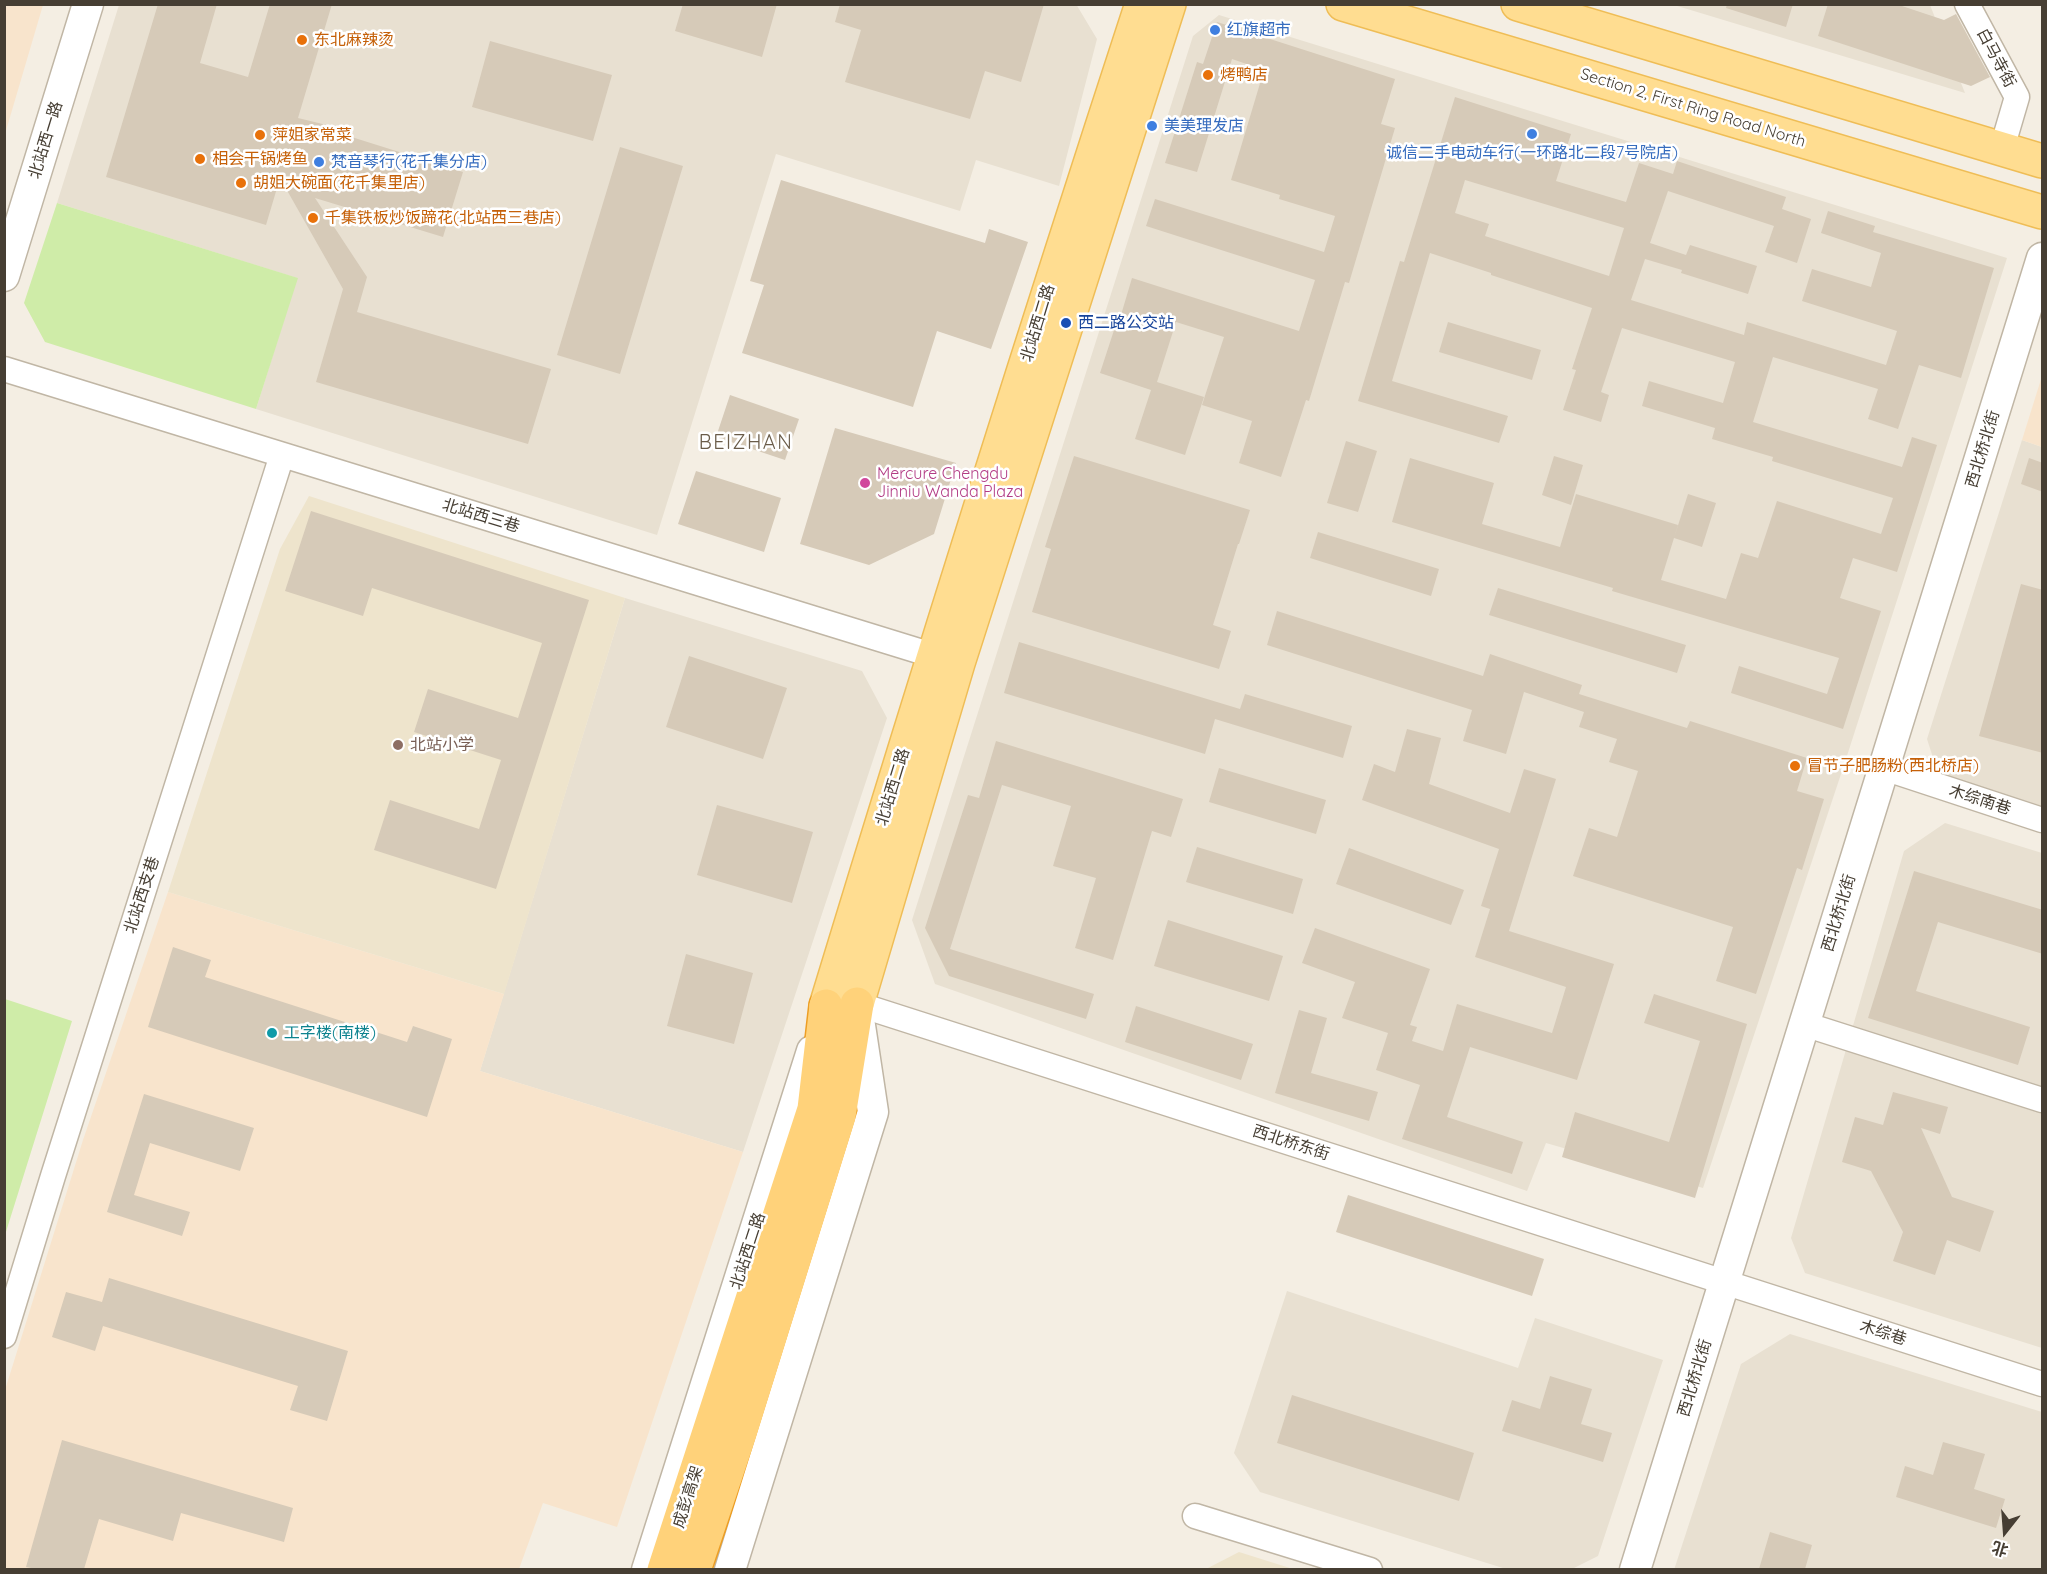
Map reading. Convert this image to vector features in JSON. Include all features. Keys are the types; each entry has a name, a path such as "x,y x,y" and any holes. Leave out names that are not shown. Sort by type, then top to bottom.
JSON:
{"highway":[{"path":"726,1429 842,1005"},
{"name":"成彭高架","path":"664,1569 726,1429"},
{"name":"成彭高架","path":"694,1569 726,1429"}],"main road":[{"name":"北站西二路","path":"842,1005 946,659 1057,264 1142,4"},
{"name":"北站西二路","path":"946,659 1168,4"},
{"name":"Section 2, First Ring Road North","path":"1343,4 2043,212"},
{"path":"1518,4 2043,161"}],"street":[{"name":"北站西一路","path":"4,276 88,4"},
{"name":"白马寺街","path":"1967,4 2017,97 2002,148"},
{"name":"西北桥北街","path":"1635,1569 2043,258"},
{"name":"北站西三巷","path":"4,369 946,659"},
{"name":"北站西支巷","path":"4,1336 282,455"},
{"name":"木综南巷","path":"1884,768 2043,820"},
{"name":"西北桥东街","path":"842,1005 1724,1282"},
{"name":"北站西二路","path":"647,1569 842,1005"},
{"name":"北站西二路","path":"730,1569 873,1112 842,1005"},
{"path":"1804,1024 2043,1100"},
{"name":"木综巷","path":"1724,1282 2043,1384"},
{"path":"1195,1516 1370,1569"}],"shaded area":[{"path":"1076,4 1097,39 1059,186 976,160 960,211 776,154 657,535 256,409 297,278 57,203 119,5"},
{"path":"4,5 43,5 5,134"},
{"path":"1674,5 1930,5 1965,93"},
{"path":"1219,15 2007,258 1845,762 1703,1188 1546,1143 1527,1191 935,984 912,920 1193,36"},
{"path":"2042,376 2042,447 2022,440"},
{"path":"2022,440 2042,447 2042,806 1938,773 1927,739"},
{"name":"北站小学","path":"309,496 625,598 504,994 168,892 280,549"},
{"path":"625,598 862,671 887,718 743,1152 480,1071"},
{"path":"1945,823 2042,853 2042,1348 1805,1273 1791,1238 1904,851"},
{"path":"168,892 504,994 480,1071 743,1152 617,1527 543,1503 519,1569 5,1570 5,1390 83,1140"},
{"path":"1287,1291 1518,1368 1535,1318 1663,1360 1598,1556 1572,1569 1506,1569 1260,1492 1234,1453"},
{"path":"1790,1334 2042,1412 2042,1569 1674,1570 1741,1364"},
{"path":"1239,1552 1293,1569 1206,1569"}],"green space":[{"path":"57,203 298,278 256,409 45,342 24,303"},
{"path":"4,999 72,1021 5,1235"}],"building":[{"path":"158,4 217,4 200,63 248,77 270,4 332,4 298,118 343,129 342,134 463,172 443,237 315,198 367,277 357,312 551,369 528,444 316,382 343,289 280,178 266,225 106,177"},
{"path":"683,4 777,4 762,57 675,31"},
{"path":"840,4 1044,4 1021,82 985,71 970,119 845,82 861,30 835,22"},
{"path":"1727,4 1793,4 1786,27 1726,8"},
{"path":"1828,4 1896,4 1944,20 1956,14 1990,77 1971,86 1818,36"},
{"path":"1217,22 1395,79 1381,124 1395,128 1349,283 1345,282 1309,401 1306,400 1281,477 1239,463 1252,421 1202,405 1224,337 1176,322 1157,382 1204,397 1185,455 1135,439 1151,390 1100,373 1132,278 1299,331 1315,280 1146,226 1155,199 1324,252 1335,216 1279,199 1280,195 1231,180 1264,70 1232,59 1197,172 1165,163 1197,62 1203,64"},
{"path":"490,41 612,75 593,141 472,107"},
{"path":"1455,97 1571,134 1556,181 1626,202 1639,163 1673,174 1677,161 1786,197 1782,209 1811,219 1797,263 1765,252 1774,226 1668,191 1650,243 1686,255 1690,245 1757,266 1748,294 1645,259 1631,300 1744,335 1747,322 1886,365 1897,331 1802,301 1812,269 1871,287 1881,253 1821,233 1828,211 1875,226 1873,232 1994,268 1961,378 1919,365 1898,429 1868,419 1878,389 1773,357 1753,422 1902,467 1912,437 1937,445 1897,572 1853,558 1840,598 1881,611 1843,729 1731,693 1739,666 1827,694 1839,658 1612,591 1613,588 1392,522 1410,458 1494,483 1482,524 1560,547 1576,494 1678,525 1661,580 1726,599 1741,553 1758,558 1777,501 1881,534 1893,498 1772,461 1773,457 1712,439 1715,428 1642,406 1649,381 1723,403 1735,362 1622,328 1601,392 1609,395 1601,422 1563,410 1576,370 1572,369 1592,308 1430,253 1392,381 1508,416 1499,443 1358,401 1400,261 1404,262","holes":["1465,180 1624,228 1609,276 1485,236 1489,224 1455,213"]},
{"path":"620,147 683,166 620,374 557,355"},
{"path":"781,180 985,243 989,229 1028,242 991,349 937,331 913,407 742,353 764,285 750,281"},
{"path":"1448,322 1541,350 1532,380 1439,352"},
{"path":"730,395 799,419 785,460 716,437"},
{"path":"835,428 956,463 934,534 869,565 800,544"},
{"path":"1346,441 1377,451 1358,512 1327,503"},
{"path":"1074,456 1250,510 1213,625 1231,631 1219,669 1032,612 1051,549 1045,547"},
{"path":"1554,456 1583,465 1571,505 1542,495"},
{"path":"2029,458 2043,463 2043,492 2021,484"},
{"path":"696,471 781,498 764,552 678,524"},
{"path":"1688,494 1716,503 1702,547 1674,538"},
{"path":"311,511 589,600 496,889 374,850 390,800 479,829 501,760 414,732 428,689 518,718 542,643 372,588 363,616 285,591"},
{"path":"1318,532 1439,569 1431,596 1310,558"},
{"path":"2021,584 2043,590 2043,753 1979,736"},
{"path":"1498,588 1686,645 1677,673 1489,615"},
{"path":"1277,611 1483,676 1490,654 1582,685 1579,694 1687,728 1690,721 1807,758 1797,791 1824,799 1802,870 1797,868 1756,994 1716,981 1733,927 1573,876 1589,828 1617,837 1638,771 1609,762 1617,739 1579,727 1584,712 1524,692 1506,754 1463,741 1472,710 1267,645"},
{"path":"1019,642 1240,709 1245,694 1352,726 1343,758 1215,719 1205,754 1004,693"},
{"path":"689,656 787,688 763,759 666,727"},
{"path":"1407,729 1441,738 1429,784 1510,813 1524,769 1556,779 1509,931 1614,964 1577,1080 1470,1047 1447,1117 1523,1142 1512,1174 1402,1139 1420,1085 1376,1070 1388,1033 1342,1018 1355,982 1302,963 1315,928 1430,969 1410,1025 1417,1027 1412,1041 1443,1051 1457,1004 1552,1033 1566,987 1475,957 1490,909 1481,906 1499,849 1362,800 1374,764 1395,772"},
{"path":"996,741 1183,799 1171,837 1152,831 1113,960 1075,948 1096,878 1053,866 1071,806 1002,785 950,949 1094,994 1086,1019 949,976 925,928 968,795 979,798"},
{"path":"1219,768 1326,800 1316,834 1209,802"},
{"path":"717,805 813,832 792,903 697,875"},
{"path":"1197,847 1303,879 1293,914 1186,882"},
{"path":"1349,848 1464,890 1451,925 1336,884"},
{"path":"1914,871 2043,910 2043,954 1938,922 1916,991 2030,1027 2018,1065 1868,1018"},
{"path":"1168,920 1283,956 1269,1001 1154,966"},
{"name":"工字楼(南楼)","path":"173,947 211,960 205,977 407,1042 413,1026 452,1039 427,1117 148,1027"},
{"path":"686,954 753,973 734,1044 667,1026"},
{"path":"1654,994 1747,1024 1695,1198 1562,1157 1575,1112 1669,1142 1700,1041 1644,1023"},
{"path":"1136,1006 1253,1044 1241,1080 1125,1042"},
{"path":"1299,1010 1327,1018 1311,1073 1378,1092 1369,1121 1275,1093"},
{"path":"1893,1092 1948,1107 1940,1134 1921,1128 1952,1197 1994,1211 1980,1252 1947,1240 1935,1275 1893,1261 1903,1232 1871,1171 1842,1162 1855,1117 1883,1125"},
{"path":"144,1094 254,1128 240,1171 150,1143 134,1195 190,1212 182,1236 107,1212"},
{"path":"1348,1195 1544,1259 1532,1296 1336,1232"},
{"path":"109,1278 348,1351 327,1421 290,1410 298,1386 103,1326 95,1351 52,1337 66,1292 102,1302"},
{"path":"1550,1376 1592,1389 1581,1424 1612,1433 1603,1462 1502,1431 1512,1400 1540,1409"},
{"path":"1292,1395 1474,1453 1459,1501 1277,1443"},
{"path":"62,1440 293,1508 284,1542 181,1513 173,1541 99,1519 84,1569 26,1567"},
{"path":"1943,1442 1985,1454 1974,1489 2005,1499 1996,1528 1896,1497 1905,1466 1933,1475"},
{"path":"1770,1532 1812,1545 1805,1569 1759,1569"}],"place":[{"name":"红旗超市","path":"1215,30"},
{"name":"东北麻辣烫","path":"302,40"},
{"name":"烤鸭店","path":"1208,75"},
{"name":"美美理发店","path":"1152,126"},
{"name":"诚信二手电动车行(一环路北二段7号院店)","path":"1532,134"},
{"name":"萍姐家常菜","path":"260,135"},
{"name":"相会干锅烤鱼","path":"200,159"},
{"name":"梵音琴行(花千集分店)","path":"319,162"},
{"name":"胡姐大碗面(花千集里店)","path":"241,183"},
{"name":"千集铁板炒饭蹄花(北站西三巷店)","path":"313,218"},
{"name":"西二路公交站","path":"1066,323"},
{"name":"Mercure Chengdu Jinniu Wanda Plaza","path":"865,483"},
{"name":"北站小学","path":"398,745"},
{"name":"冒节子肥肠粉(西北桥店)","path":"1795,766"},
{"name":"工字楼(南楼)","path":"272,1033"}],"district":[{"name":"BEIZHAN","path":"746,443"}]}
